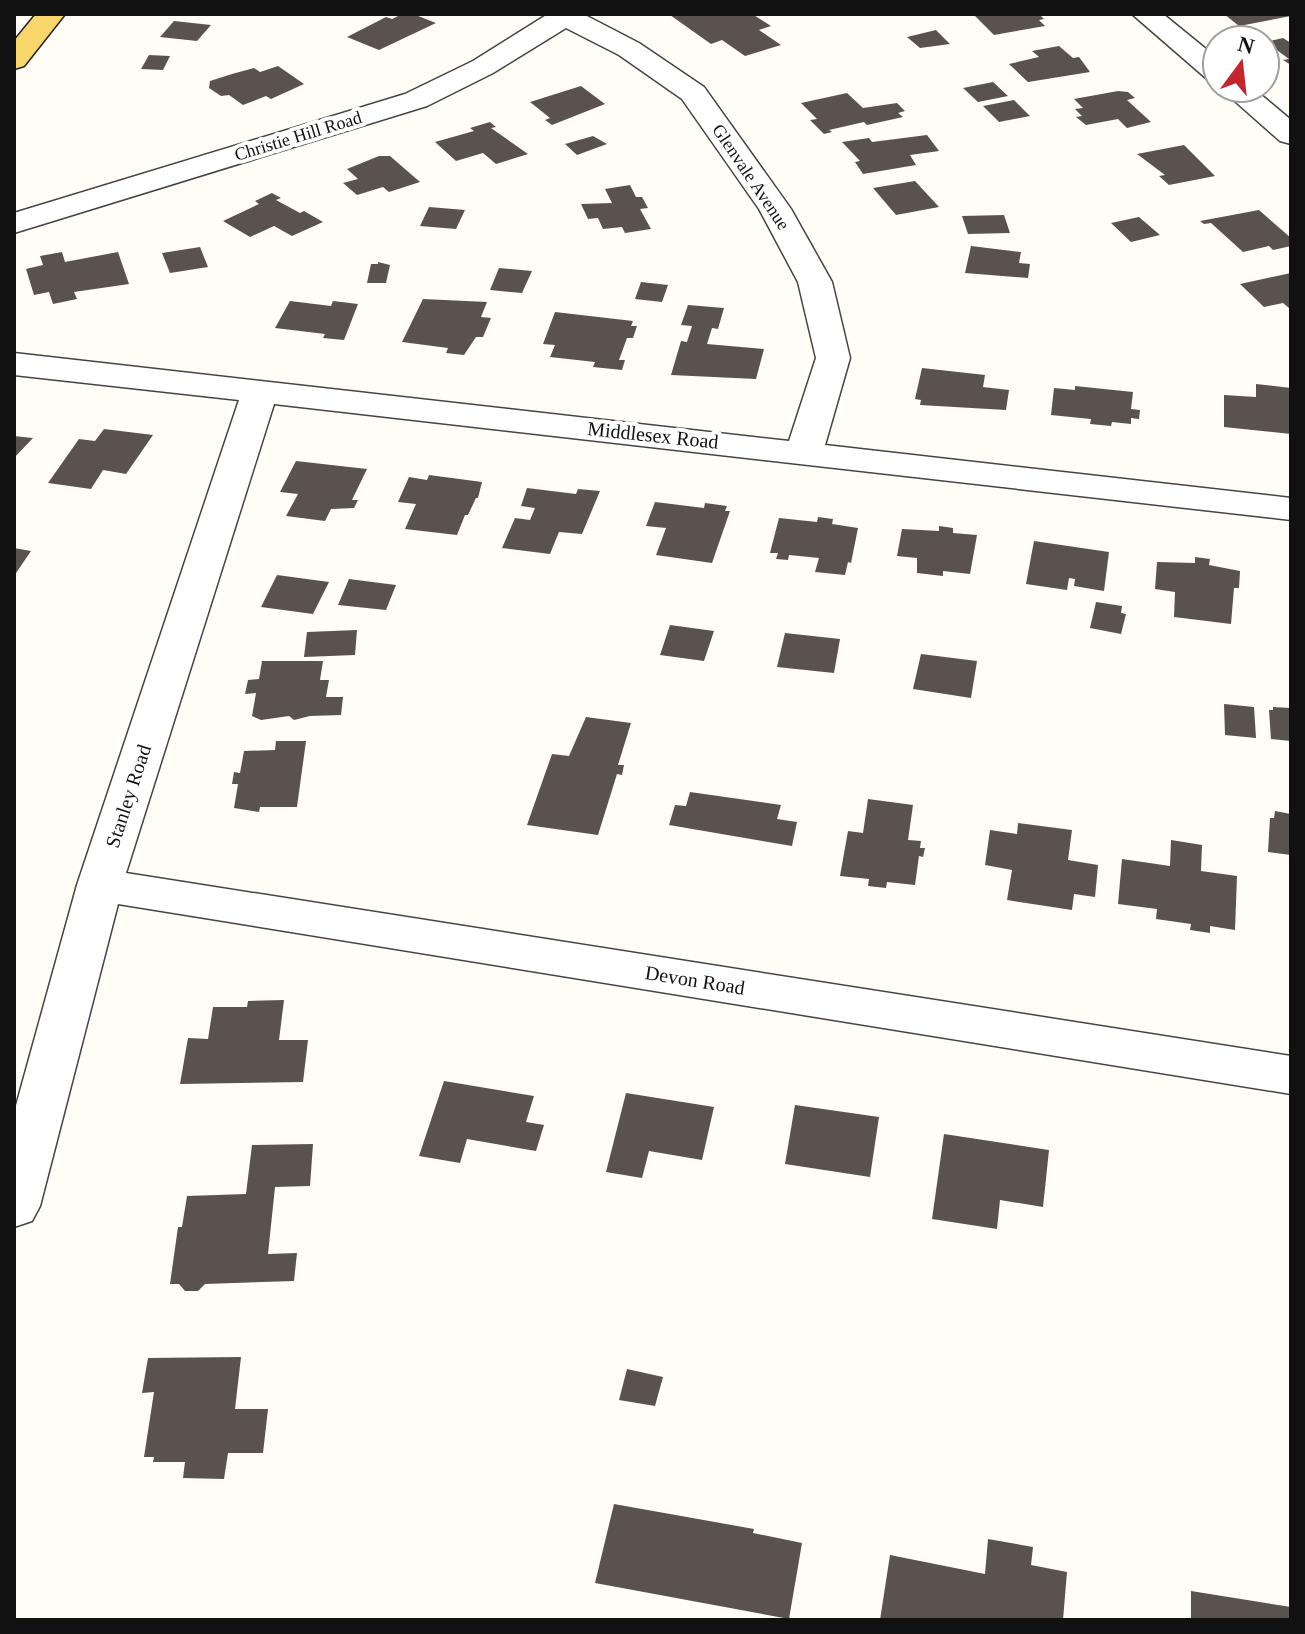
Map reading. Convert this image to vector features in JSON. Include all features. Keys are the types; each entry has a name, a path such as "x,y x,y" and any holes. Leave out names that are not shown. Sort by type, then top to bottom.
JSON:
{"main road":[{"path":"14,60 51,14"}],"street":[{"path":"1146,14 1201,60"},
{"name":"Christie Hill Road","path":"14,223 416,100 483,67 566,15"},
{"name":"Glenvale Avenue","path":"566,15 629,49 693,93 782,221 815,282 833,358 804,452"},
{"path":"1254,104 1291,135"},
{"name":"Middlesex Road","path":"14,364 1291,509"},
{"name":"Stanley Road","path":"14,1206 100,885 260,391"},
{"name":"Devon Road","path":"100,885 1291,1075"}],"building":[{"path":"402,14 413,14 436,23 379,50 347,37 386,17 392,19"},
{"path":"752,14 771,26 759,30 781,45 745,56 722,40 711,44 670,15"},
{"path":"1039,14 1044,19 1039,20 1045,26 994,35 974,15"},
{"path":"1224,14 1291,14 1249,24 1236,24"},
{"path":"174,21 211,25 197,41 160,37"},
{"path":"936,30 950,44 920,48 907,37"},
{"path":"1281,38 1291,43 1291,65 1283,60 1289,59 1281,53"},
{"path":"1059,46 1073,58 1079,57 1090,72 1028,82 1009,64 1039,57 1032,51"},
{"path":"149,55 170,56 163,70 141,69"},
{"path":"278,66 304,84 271,99 266,96 243,105 229,95 221,96 209,88 210,81 254,68 260,72"},
{"path":"993,82 1008,96 978,102 963,88"},
{"path":"581,86 605,104 552,125 545,120 550,118 530,102"},
{"path":"1128,92 1135,98 1127,100 1151,122 1127,128 1118,119 1086,125 1076,117 1082,116 1075,109 1083,108 1074,99"},
{"path":"847,93 863,108 897,103 905,111 898,113 903,117 867,125 864,122 824,134 810,120 817,119 801,103"},
{"path":"1014,100 1030,116 999,122 983,106"},
{"path":"490,122 496,127 491,128 528,154 496,164 483,153 456,161 435,142 474,131 470,128"},
{"path":"927,135 939,151 910,155 916,165 863,174 855,162 860,161 842,142 869,138 872,142"},
{"path":"593,136 607,144 577,155 565,144"},
{"path":"1184,145 1215,176 1169,185 1159,176 1165,175 1137,154"},
{"path":"379,156 390,156 420,182 389,192 383,187 357,195 343,183 358,179 347,169"},
{"path":"915,181 939,207 896,215 873,188"},
{"path":"630,185 636,197 642,197 648,208 640,209 651,229 625,233 622,227 603,229 598,218 588,219 581,204 612,203 605,189"},
{"path":"272,193 281,198 276,200 323,222 292,236 274,226 250,237 223,221 259,204 255,201"},
{"path":"429,207 465,210 456,229 420,226"},
{"path":"1259,210 1291,238 1291,246 1273,250 1269,246 1243,252 1211,223 1200,221"},
{"path":"1004,215 1010,233 968,234 962,216"},
{"path":"1139,217 1160,235 1131,242 1111,223"},
{"path":"971,246 1021,252 1019,263 1030,264 1028,278 965,273"},
{"path":"200,247 208,267 170,273 162,253"},
{"path":"62,252 65,262 118,252 129,284 74,292 77,299 53,304 49,292 34,295 26,269 43,265 40,256"},
{"path":"371,264 390,265 386,283 367,283"},
{"path":"499,268 532,271 522,293 490,290"},
{"path":"1291,273 1289,308 1283,303 1264,307 1240,284"},
{"path":"641,282 668,285 662,302 635,299"},
{"path":"423,299 487,302 481,317 491,318 483,337 476,337 464,355 446,353 448,348 402,342"},
{"path":"290,301 331,306 333,301 358,304 344,340 323,338 325,334 275,328"},
{"path":"688,305 724,308 718,329 712,328 707,344 764,349 756,379 671,375 681,341 687,342 692,326 681,325"},
{"path":"555,312 633,321 631,326 637,326 633,338 627,338 619,360 625,360 622,370 593,367 595,362 550,357 555,345 543,344"},
{"path":"922,368 985,375 983,387 1009,390 1006,410 920,405 921,400 915,399"},
{"path":"1256,384 1291,388 1291,434 1224,427 1224,395 1256,397"},
{"path":"1075,386 1133,392 1131,409 1140,410 1139,419 1131,418 1131,424 1112,422 1111,426 1090,424 1091,419 1051,415 1054,388 1075,390"},
{"path":"104,429 153,435 126,474 103,470 91,489 48,483 79,439 95,441"},
{"path":"14,436 33,438 14,458"},
{"path":"296,461 367,469 352,500 358,500 354,508 331,509 325,521 286,516 298,494 280,492"},
{"path":"429,475 482,482 478,498 465,515 457,535 405,529 416,504 398,502 409,477 427,480"},
{"path":"527,488 576,494 578,489 600,491 582,534 559,532 550,554 502,548 515,518 530,520 535,508 521,506"},
{"path":"655,502 704,508 705,503 727,506 725,511 730,511 712,563 656,555 666,528 646,526"},
{"path":"818,517 833,519 832,524 858,528 851,563 848,562 845,575 815,572 819,558 789,555 788,560 776,559 778,553 770,553 779,518 817,522"},
{"path":"939,526 953,528 953,533 977,535 970,574 943,571 943,576 917,573 917,558 897,556 902,529 939,531"},
{"path":"1034,541 1109,552 1104,591 1074,586 1075,579 1069,578 1067,590 1026,584"},
{"path":"14,548 31,551 14,576"},
{"path":"1195,557 1210,559 1209,565 1240,571 1239,588 1234,588 1231,624 1174,617 1175,592 1155,589 1157,562 1195,563"},
{"path":"277,575 329,582 313,614 261,607"},
{"path":"349,579 396,585 386,610 338,605"},
{"path":"1096,602 1122,606 1121,613 1126,614 1121,634 1090,628"},
{"path":"670,625 714,631 704,661 660,655"},
{"path":"357,630 355,655 304,657 307,632"},
{"path":"785,633 840,639 834,673 777,667"},
{"path":"921,654 977,661 971,698 913,689"},
{"path":"262,661 323,661 320,680 329,680 326,697 343,697 341,715 294,720 289,716 261,720 252,716 256,693 245,694 248,680 259,679"},
{"path":"1224,704 1254,707 1256,738 1225,735"},
{"path":"1273,707 1291,708 1291,741 1271,739 1269,710"},
{"path":"586,717 631,723 618,765 624,765 622,775 617,774 598,835 527,825 552,754 569,756"},
{"path":"276,741 306,741 297,807 260,807 259,812 234,808 238,784 232,784 234,772 240,773 244,751 275,750"},
{"path":"690,792 781,805 777,819 797,822 792,846 669,825 675,805 686,806"},
{"path":"868,799 913,805 908,840 921,841 920,848 925,848 923,857 919,856 915,885 887,882 886,888 868,886 869,879 840,876 848,831 863,833"},
{"path":"1275,811 1291,814 1291,855 1268,852 1270,818 1274,818"},
{"path":"1018,823 1072,830 1068,860 1098,865 1095,897 1074,894 1072,910 1007,900 1012,870 985,865 990,830 1017,834"},
{"path":"1171,840 1202,845 1201,871 1237,876 1235,930 1210,926 1210,933 1190,930 1191,924 1156,919 1157,909 1118,904 1122,859 1170,866"},
{"path":"284,1000 279,1040 308,1040 303,1082 180,1084 188,1038 208,1039 213,1007 247,1007 248,1001"},
{"path":"444,1081 534,1096 526,1122 544,1125 536,1151 467,1139 460,1163 419,1156"},
{"path":"626,1093 714,1107 702,1160 649,1151 642,1178 606,1172"},
{"path":"795,1105 879,1117 870,1177 785,1164"},
{"path":"944,1134 1049,1150 1043,1207 1000,1200 997,1229 932,1219"},
{"path":"313,1144 310,1186 275,1187 268,1254 297,1253 294,1281 205,1284 198,1291 185,1291 179,1284 170,1284 178,1227 182,1227 187,1196 246,1194 252,1145"},
{"path":"241,1357 235,1409 268,1409 263,1453 228,1453 224,1479 183,1478 185,1462 153,1462 154,1457 144,1457 154,1392 142,1393 148,1358"},
{"path":"627,1369 663,1377 655,1406 619,1400"},
{"path":"614,1504 754,1529 753,1533 802,1543 789,1619 595,1583"},
{"path":"988,1539 1033,1547 1031,1565 1067,1572 1063,1620 880,1620 890,1555 985,1574"},
{"path":"1191,1591 1291,1607 1291,1620 1191,1620"}]}
